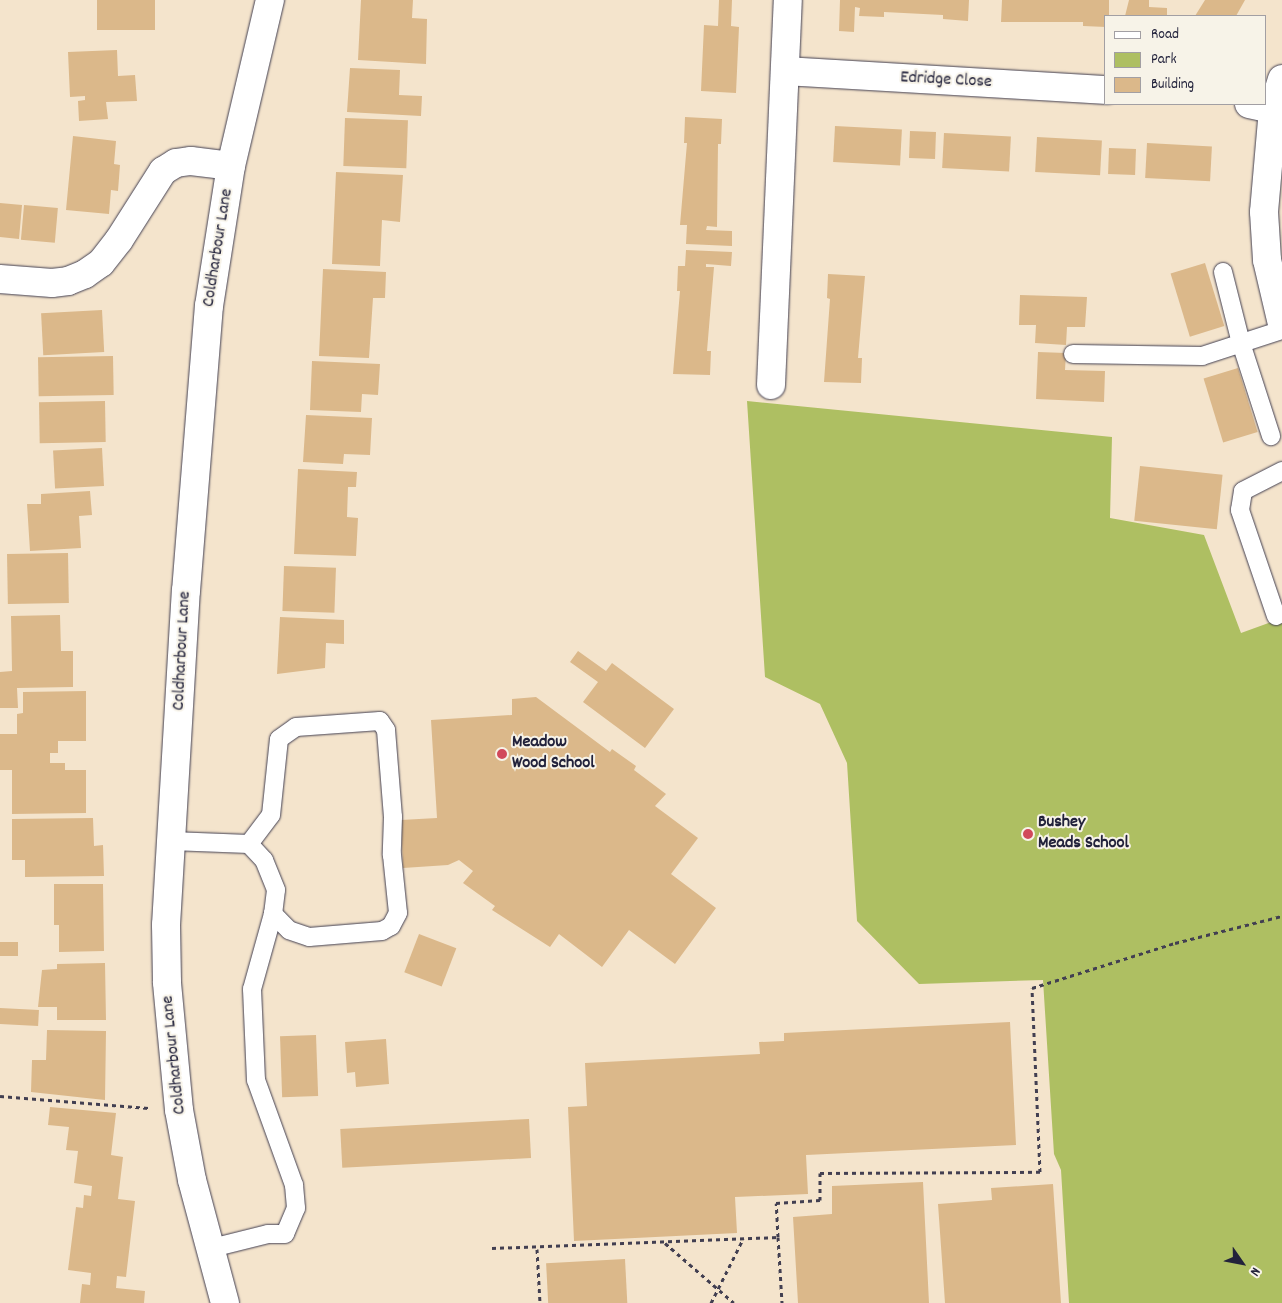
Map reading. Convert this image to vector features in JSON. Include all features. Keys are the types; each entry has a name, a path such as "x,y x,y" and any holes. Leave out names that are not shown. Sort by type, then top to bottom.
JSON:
{"street":[{"name":"Coldharbour Lane","path":"225,1303 208,1249 179,1110 167,982 171,841 198,422 209,306 231,166 270,0"},
{"path":"771,384 788,0"},
{"name":"Edridge Close","path":"786,71 1104,90"},
{"path":"1267,98 1282,79"},
{"path":"1261,106 1267,260 1282,324"},
{"path":"0,279 52,283 68,281 85,274 101,263 119,240 163,171 176,163 191,161 231,166"}],"lane":[{"path":"1223,272 1241,343 1271,436"},
{"path":"1073,354 1202,356 1282,330"},
{"path":"1276,616 1240,510 1243,491 1282,471"},
{"path":"249,844 271,815 280,739 296,727 380,721 386,730 390,778 392,855 398,913 395,920 382,931 309,937 289,930 273,914"},
{"path":"171,841 249,844"},
{"path":"208,1249 268,1234 286,1234 296,1208 294,1185 256,1080 252,989 273,914 276,890 269,870 249,844"}],"path":[{"path":"782,1303 776,1202 820,1200 820,1173 1040,1172 1032,988 1175,943 1282,916"},
{"path":"0,1096 179,1110"},
{"path":"492,1248 537,1249 778,1237"},
{"path":"711,1303 743,1238"},
{"path":"665,1242 734,1303"},
{"path":"537,1249 540,1303"}],"green space":[{"path":"747,401 1112,437 1110,518 1204,535 1241,633 1282,618 1282,1303 1069,1303 1061,1170 1054,1154 1043,980 919,984 857,921 847,763 820,704 765,677"}],"building":[{"path":"97,0 155,0 155,30 97,30"},
{"path":"361,0 413,0 412,18 427,19 426,64 358,60"},
{"path":"719,0 732,0 731,26 739,27 736,93 701,91 704,25 718,26"},
{"path":"840,0 969,0 968,21 943,19 943,15 884,12 884,17 859,16 860,8 855,7 854,32 839,31"},
{"path":"1002,0 1109,0 1109,15 1104,15 1104,27 1083,26 1083,22 1001,22"},
{"path":"1129,0 1149,0 1149,7 1167,8 1167,15 1125,15"},
{"path":"1205,0 1245,0 1237,15 1196,15"},
{"path":"117,50 118,76 135,75 137,101 106,102 108,119 79,121 78,101 85,100 85,96 70,97 68,52"},
{"path":"350,68 400,70 399,95 422,96 421,116 347,112"},
{"path":"685,117 722,119 721,144 718,144 717,227 707,226 706,230 732,231 732,246 686,244 687,225 680,225 687,143 684,143"},
{"path":"345,118 408,120 406,168 343,166"},
{"path":"835,126 902,130 900,165 833,162"},
{"path":"910,131 936,132 935,159 909,158"},
{"path":"944,133 1011,137 1009,171 942,168"},
{"path":"73,136 116,141 114,164 120,165 118,191 111,190 109,214 66,210"},
{"path":"1037,137 1102,140 1100,175 1035,172"},
{"path":"1147,143 1212,146 1210,181 1145,178"},
{"path":"1109,148 1136,149 1135,175 1108,174"},
{"path":"336,172 403,175 400,222 382,220 380,266 332,264"},
{"path":"0,203 22,205 19,239 0,237"},
{"path":"24,205 58,208 55,243 21,240"},
{"path":"686,250 732,252 731,266 706,264 706,267 714,267 707,351 711,351 710,375 673,374 680,291 677,291 678,266 685,266"},
{"path":"1205,263 1224,326 1190,337 1171,274"},
{"path":"323,269 386,272 385,298 373,298 369,358 319,356"},
{"path":"828,274 865,276 858,358 862,358 861,383 824,382 830,299 827,298"},
{"path":"1020,295 1087,297 1085,327 1067,327 1066,345 1035,343 1036,325 1019,325"},
{"path":"102,310 104,352 43,355 41,313"},
{"path":"1038,352 1066,353 1065,370 1105,371 1104,402 1036,399"},
{"path":"113,356 114,395 39,396 38,357"},
{"path":"312,361 380,364 378,395 362,394 361,412 310,410"},
{"path":"1238,368 1258,432 1223,443 1204,379"},
{"path":"105,401 106,442 40,443 39,402"},
{"path":"306,415 372,418 370,455 344,454 343,464 303,462"},
{"path":"102,448 104,486 55,489 53,451"},
{"path":"1140,466 1223,475 1217,529 1134,521"},
{"path":"298,469 357,472 356,487 348,487 347,517 358,518 356,556 294,554"},
{"path":"90,491 92,515 79,516 81,548 30,551 27,504 41,504 41,494"},
{"path":"68,553 69,603 8,604 7,554"},
{"path":"284,566 336,568 334,613 282,611"},
{"path":"60,615 61,651 73,651 73,687 17,688 18,708 0,708 0,672 12,671 11,616"},
{"path":"280,617 344,620 344,644 326,643 325,668 277,674"},
{"path":"578,651 606,671 612,663 674,709 645,748 583,702 598,682 570,662"},
{"path":"86,691 86,741 58,741 58,753 50,753 50,763 65,763 65,770 86,770 86,813 12,814 12,770 0,770 0,734 17,734 17,714 23,713 23,692"},
{"path":"536,697 610,752 612,749 636,766 634,770 666,794 655,806 698,838 671,874 716,908 675,964 629,930 602,967 559,934 550,947 492,910 495,906 463,883 473,871 459,860 448,865 403,868 401,820 437,818 431,720 512,715 512,699"},
{"path":"93,818 94,846 103,845 104,876 25,877 25,860 12,860 12,819"},
{"path":"54,884 103,884 104,951 59,952 59,925 54,925"},
{"path":"419,934 456,948 442,987 404,972"},
{"path":"0,942 18,942 18,956 0,956"},
{"path":"105,963 106,1020 57,1020 57,1007 38,1007 42,970 57,969 57,964"},
{"path":"0,1008 39,1010 38,1026 0,1024"},
{"path":"1010,1022 1016,1145 806,1155 808,1194 735,1197 737,1233 574,1241 568,1107 587,1106 585,1063 760,1054 759,1042 784,1041 784,1033"},
{"path":"47,1030 106,1031 105,1100 31,1092 32,1060 46,1060"},
{"path":"316,1035 318,1096 282,1097 280,1036"},
{"path":"386,1039 389,1084 356,1087 355,1072 347,1073 345,1042"},
{"path":"50,1107 116,1113 111,1155 123,1157 118,1199 135,1201 126,1277 117,1276 116,1288 145,1291 144,1303 80,1303 82,1284 90,1285 91,1273 68,1270 76,1207 83,1208 84,1195 91,1196 92,1186 74,1183 78,1151 66,1150 69,1127 48,1125"},
{"path":"529,1119 531,1158 342,1168 340,1129"},
{"path":"923,1182 929,1303 798,1303 793,1217 832,1214 832,1186"},
{"path":"1053,1184 1061,1303 945,1303 938,1204 992,1200 991,1188"},
{"path":"625,1259 627,1303 548,1303 546,1263"}],"place":[{"name":"Meadow Wood School","path":"502,754"},
{"name":"Bushey Meads School","path":"1028,834"}]}
